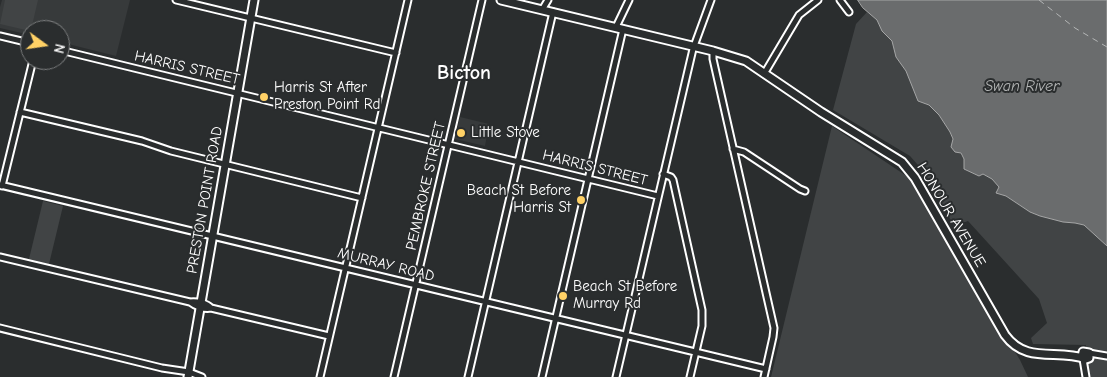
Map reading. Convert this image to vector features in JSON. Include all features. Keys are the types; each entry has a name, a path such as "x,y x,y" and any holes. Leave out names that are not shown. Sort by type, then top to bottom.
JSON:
{"street":[{"path":"176,0 396,53"},
{"name":"PRESTON POINT ROAD","path":"190,375 252,0"},
{"path":"320,377 408,0"},
{"name":"PEMBROKE STREET","path":"394,377 482,0"},
{"name":"HONOUR AVENUE","path":"501,0 739,58 902,162 915,178 1005,335 1014,345 1028,353 1104,356"},
{"path":"542,10 548,0"},
{"path":"542,377 588,179 619,28 629,0"},
{"path":"616,377 694,46 711,0"},
{"path":"764,74 799,15 818,0"},
{"path":"840,0 849,12"},
{"path":"468,377 553,12"},
{"path":"0,36 20,41"},
{"path":"714,51 713,59 774,328 764,377"},
{"name":"HARRIS STREET","path":"70,52 658,196"},
{"path":"1,186 30,70"},
{"path":"20,112 142,141 171,151 362,198"},
{"path":"733,149 744,152 805,191"},
{"path":"663,174 671,177 673,180 702,310 702,326 690,377"},
{"name":"MURRAY ROAD","path":"1,186 766,369"},
{"path":"0,257 190,302 194,301 211,308 329,336"},
{"path":"0,328 201,377"},
{"path":"1085,356 1086,377"}],"shaded area":[{"path":"2,0 130,0 116,56 70,44 70,20 20,20 20,33 0,28"},
{"path":"5,0 38,0 33,20 20,20 20,29 0,24"},
{"path":"867,12 877,20 882,31 892,41 896,57 906,71 918,101 929,105 939,115 950,132 953,142 964,159 964,169 979,176 983,174 992,179 999,187 996,193 1006,196 1030,212 1063,222 1084,225 1107,246 1107,377 1086,377 1086,345 1033,344 1031,338 1047,323 1039,299 968,221 954,226 925,173 910,156 833,110 856,24"},
{"path":"460,117 489,124 485,146 455,139"},
{"path":"832,126 908,177 1020,360 1028,377 771,377"},
{"path":"43,201 63,206 49,264 29,259"}],"water":[{"name":"Swan River","path":"858,0 1107,0 1107,246 1084,225 1063,222 1030,212 1006,196 996,193 999,187 992,179 983,174 979,176 964,169 964,159 961,153 955,152 951,147 953,139 950,132 939,115 929,105 918,101 906,71 896,57 892,41 882,31 877,20 863,8"}],"ferry route":[{"path":"1039,0 1075,28 1107,47"}],"place":[{"name":"Harris St After Preston Point Rd","path":"264,97"},
{"name":"Little Stove","path":"461,133"},
{"name":"Beach St Before Harris St","path":"581,200"},
{"name":"Beach St Before Murray Rd","path":"563,296"}],"district":[{"name":"Bicton","path":"464,73"}]}
